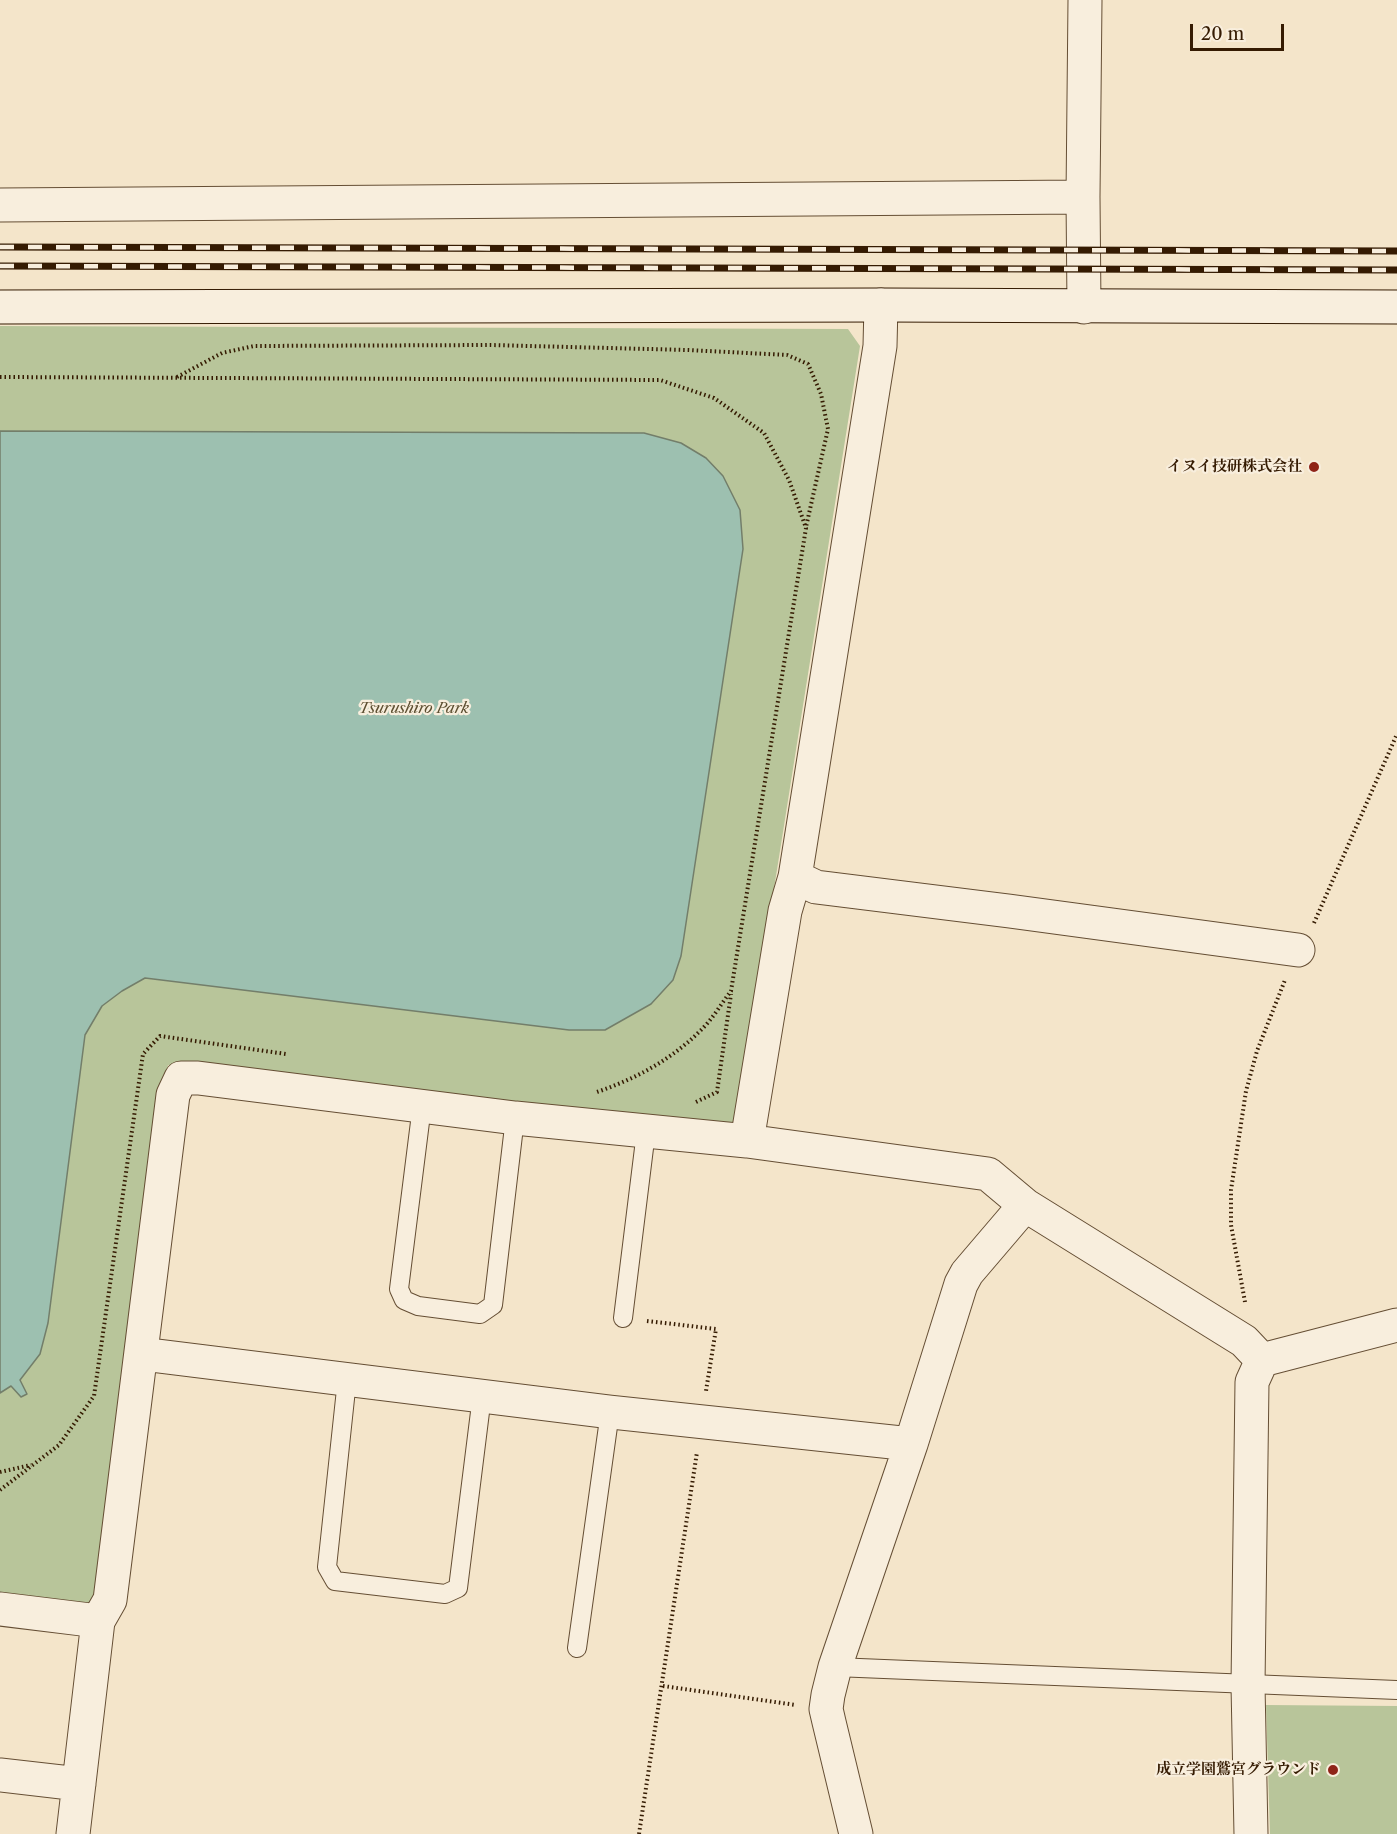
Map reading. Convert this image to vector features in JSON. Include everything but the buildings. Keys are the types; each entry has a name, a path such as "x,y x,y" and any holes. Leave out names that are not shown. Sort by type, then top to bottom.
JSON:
{"street":[{"path":"1084,307 1086,0"},
{"path":"0,206 1083,197"},
{"path":"747,1141 784,911 795,877 880,346 881,305"},
{"path":"0,307 881,305 1397,307"},
{"path":"795,877 816,887 1009,910 1298,950"},
{"path":"73,1834 98,1621 110,1600 173,1095 181,1078 515,1118 747,1141 988,1174 1025,1205 1253,1351 1397,1325"},
{"path":"856,1834 826,1709 835,1667 911,1444 961,1284 967,1273 1025,1205"},
{"path":"1251,1834 1248,1684 1253,1351"},
{"path":"142,1354 610,1412 911,1444"},
{"path":"0,1609 98,1621"},
{"path":"0,1775 79,1784"}],"lane":[{"path":"422,1106 399,1289 404,1300 418,1306 480,1314 493,1305 515,1118"},
{"path":"623,1318 646,1132"},
{"path":"347,1380 327,1567 335,1581 445,1594 458,1588 482,1396"},
{"path":"578,1648 610,1412"},
{"path":"835,1667 1397,1690"}],"path":[{"path":"175,378 222,352 254,346 490,345 688,350 787,355 808,364 821,394 828,429 806,528 731,991 717,1092 688,1106"},
{"path":"0,377 660,380 714,398 764,434 789,480 806,528"},
{"path":"1253,1351 1231,1226 1231,1190 1246,1091 1254,1061 1279,993 1298,950 1308,936 1397,734"},
{"path":"600,1096 589,1095 621,1084 668,1058 701,1030 731,991"},
{"path":"0,1490 59,1444 94,1396 143,1054 160,1036 288,1054"},
{"path":"623,1318 716,1329 639,1834"},
{"path":"0,1472 34,1464"},
{"path":"663,1686 826,1709"}],"green space":[{"name":"Tsurushiro Park","path":"0,326 848,329 860,346 737,1122 725,1130 168,1065 101,1597 91,1604 0,1593"},
{"name":"成立学園鷲宮グラウンド","path":"1266,1705 1397,1706 1397,1834 1270,1834"}],"shaded area":[{"name":"Tsurushiro Park","path":"0,431 644,433 681,443 706,458 723,476 740,510 743,549 681,956 673,980 651,1004 605,1030 569,1030 145,978 122,991 102,1006 85,1035 48,1323 40,1354 20,1380 27,1394 21,1397 11,1386 0,1393"}],"railway":[{"path":"0,247 1397,251"},
{"path":"0,266 1397,270"}],"place":[{"name":"イヌイ技研株式会社","path":"1314,467"},
{"name":"成立学園鷲宮グラウンド","path":"1333,1770"}]}
